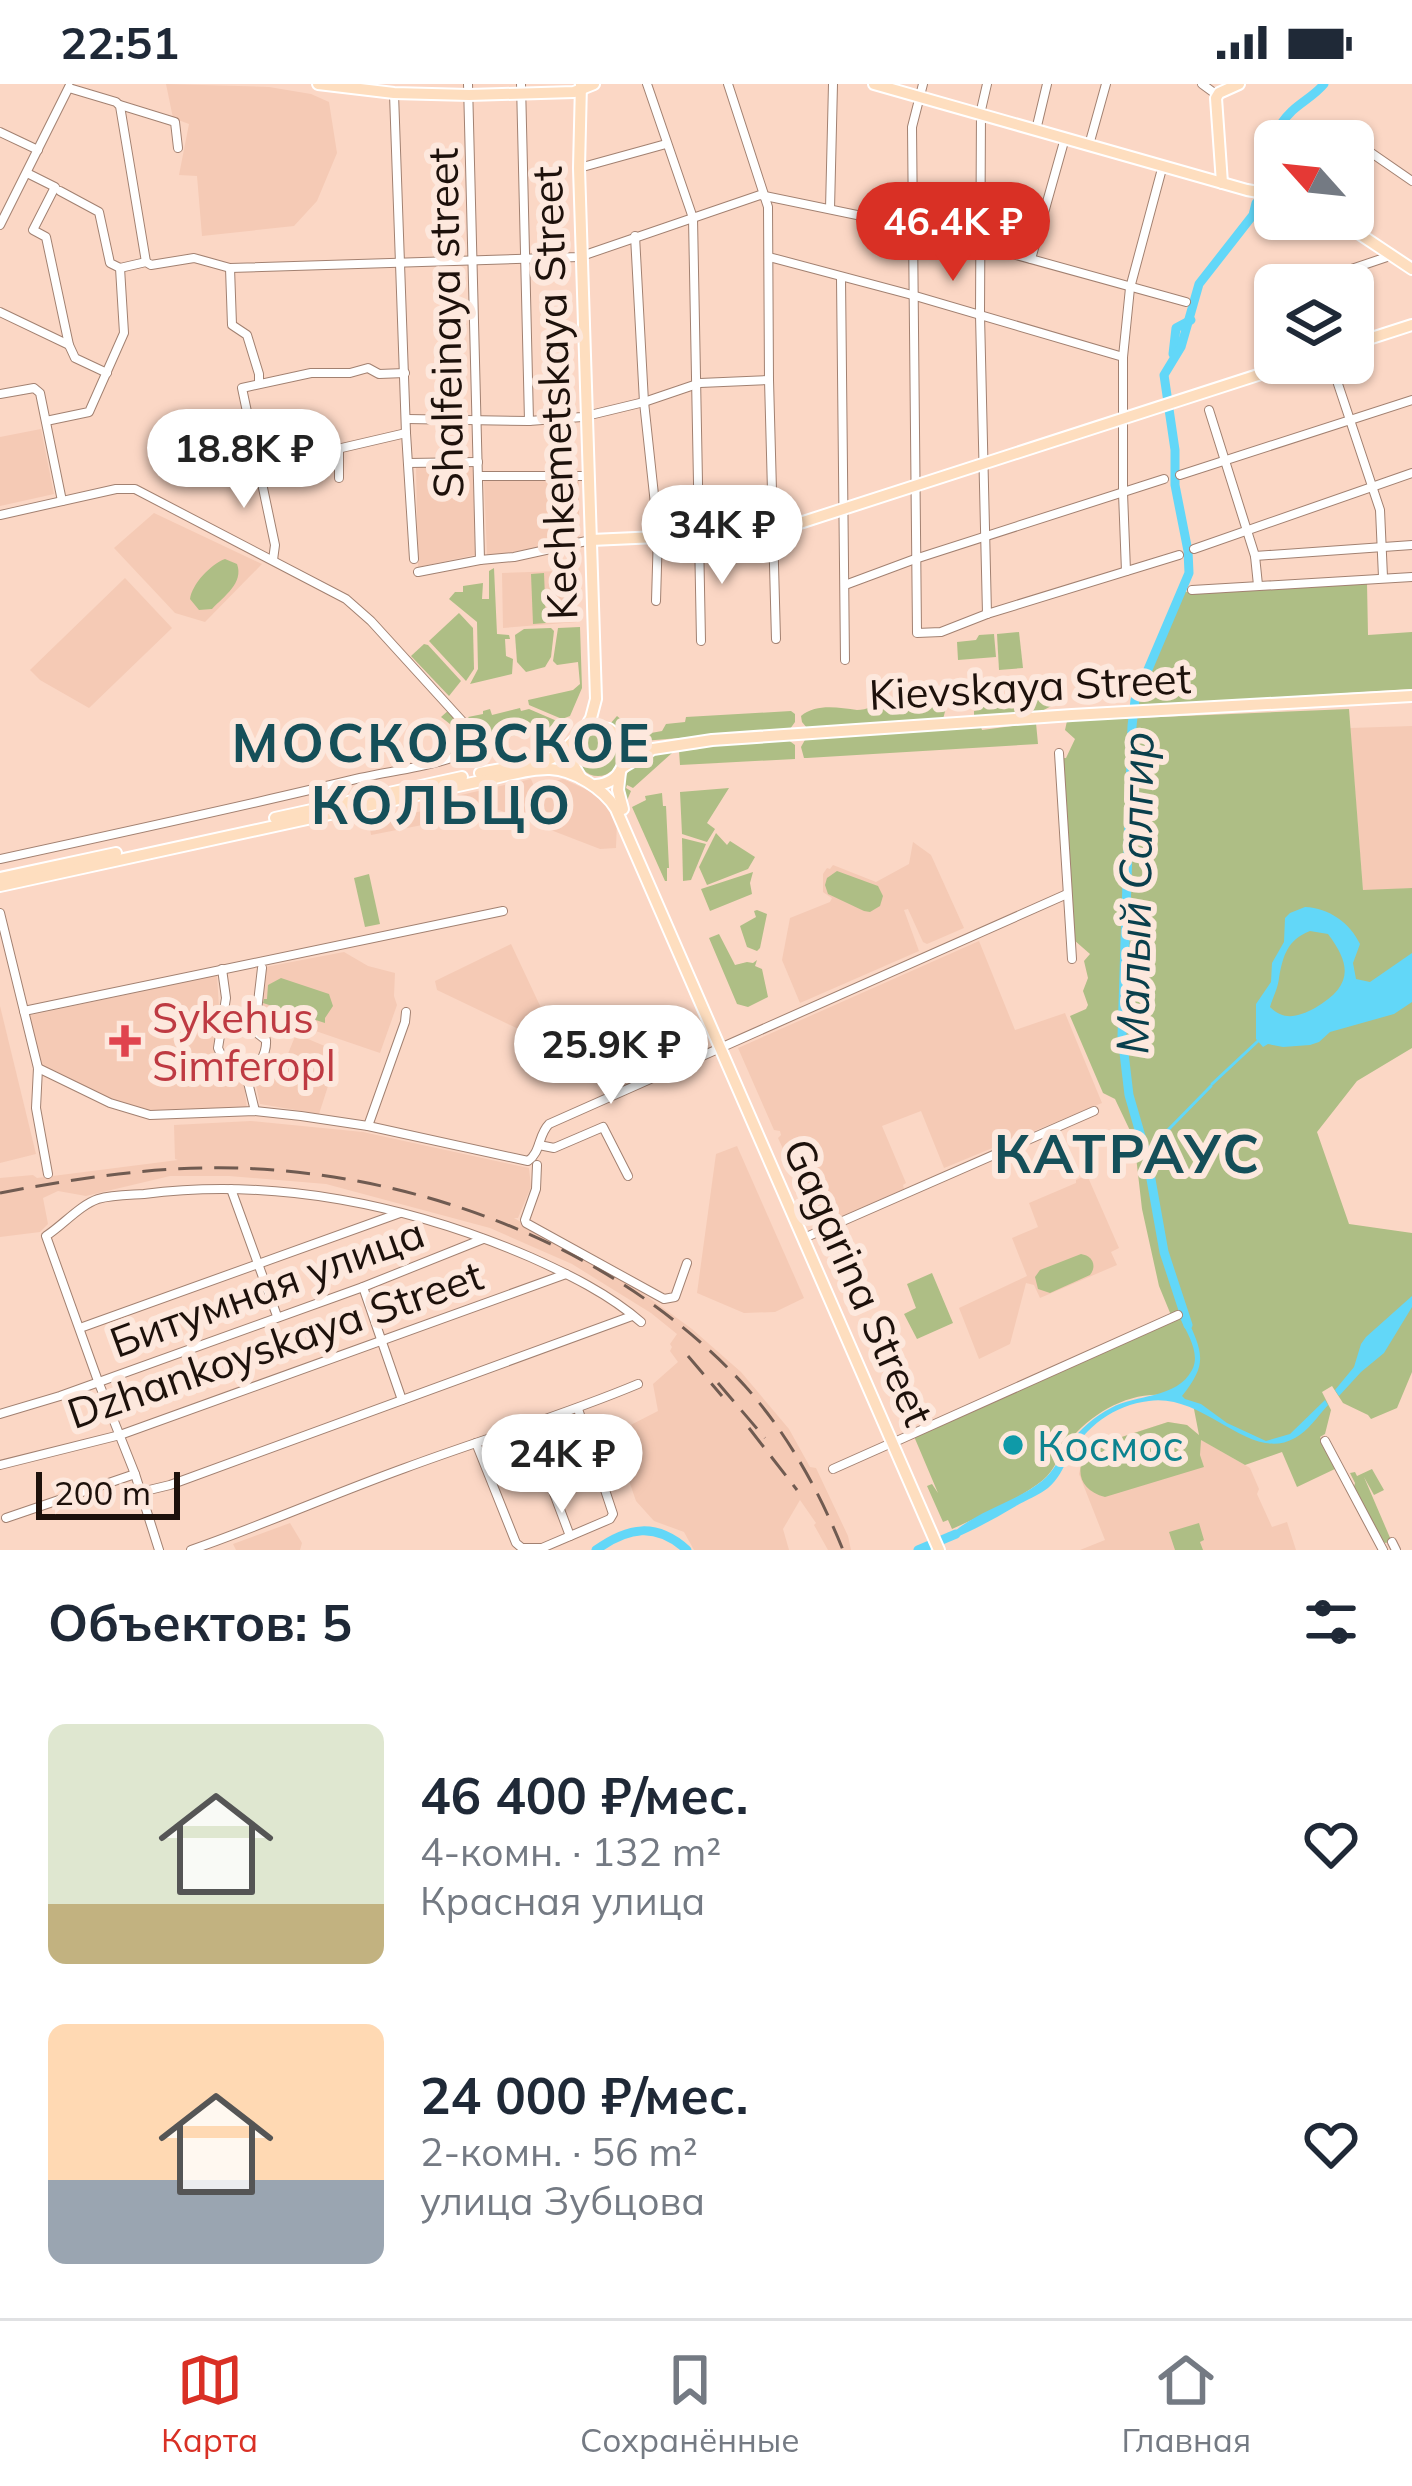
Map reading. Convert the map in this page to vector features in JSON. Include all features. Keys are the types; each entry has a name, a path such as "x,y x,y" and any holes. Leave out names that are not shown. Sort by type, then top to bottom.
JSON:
{"main road":[{"path":"318,84 394,92 594,84"},
{"path":"874,84 921,90 981,115 1254,190"},
{"path":"1222,183 1217,95 1239,84"},
{"name":"Kechkemetskaya Street","path":"582,87 579,168 596,699 616,734"},
{"path":"1368,240 1412,269"},
{"path":"1374,337 1412,325"},
{"path":"591,540 772,532 1254,376"},
{"name":"Kievskaya Street","path":"616,734 653,748 755,737 1412,696"},
{"name":"Kechkemetskaya Street","path":"579,735 596,699"},
{"path":"597,727 616,734 625,750 622,769 603,785 550,769 0,882 548,760 597,727"},
{"path":"579,735 571,761 587,781"},
{"name":"Kievskaya Street","path":"622,769 653,748"},
{"name":"Gagarina Street","path":"622,769 620,803 722,1046"},
{"name":"Gagarina Street","path":"587,781 616,808 944,1550"},
{"name":"Gagarina Street","path":"806,1237 899,1440 935,1532"}],"street":[{"path":"647,84 693,218 701,641"},
{"path":"728,84 766,196 776,640"},
{"path":"830,209 833,84"},
{"path":"987,84 981,115 980,315 987,614"},
{"path":"1036,130 1047,84"},
{"path":"1089,145 1106,84"},
{"path":"1202,84 1217,95"},
{"path":"0,225 70,86 175,122 178,148"},
{"path":"521,88 529,421"},
{"name":"Shalfeinaya street","path":"468,89 480,560"},
{"path":"921,90 912,127 917,633 941,632 1179,555"},
{"path":"394,92 414,559"},
{"path":"117,103 146,262"},
{"path":"0,133 38,151"},
{"path":"1031,260 1065,138"},
{"path":"579,168 666,144"},
{"path":"1374,155 1412,181"},
{"path":"1126,571 1123,357 1130,288 1163,165"},
{"path":"26,173 55,187 33,230 46,237 69,345 76,358 107,374"},
{"path":"60,190 99,212 110,263 120,268 194,258 230,268 583,256 760,195 915,227 1186,302"},
{"path":"635,236 644,402 658,536 656,601"},
{"path":"1368,264 1391,256"},
{"path":"769,257 1123,357"},
{"path":"46,421 88,412 107,374 124,332 120,268"},
{"path":"230,268 232,325 247,335 259,383"},
{"path":"841,278 845,660"},
{"path":"0,312 69,345"},
{"path":"273,560 275,545 260,467 240,390 310,374 368,368 379,374 405,373"},
{"path":"407,419 529,421 588,416 700,383 769,380"},
{"path":"1337,384 1380,510 1383,578"},
{"path":"0,394 34,388 40,392 62,501"},
{"path":"1180,476 1412,400"},
{"path":"1208,410 1255,556 1258,585"},
{"path":"260,467 406,433"},
{"path":"339,449 339,478"},
{"path":"408,464 479,462"},
{"path":"1194,550 1412,473"},
{"path":"479,476 589,476"},
{"path":"845,585 1164,479"},
{"path":"0,514 135,489 346,598 483,743 420,765 0,859"},
{"path":"418,572 591,540"},
{"path":"1255,556 1412,545"},
{"path":"1192,590 1412,577"},
{"path":"1059,753 1072,959"},
{"path":"38,1067 110,1103 150,1115 255,1112 368,1126 524,1161 534,1156 549,1124 1067,894"},
{"path":"24,1011 503,911"},
{"path":"0,913 38,1067 36,1108 48,1174"},
{"path":"246,1074 258,1066 267,1045 255,1028 262,968"},
{"path":"222,969 226,998 218,1048 224,1061 246,1074 255,1112"},
{"path":"368,1126 406,1012"},
{"path":"806,1237 1094,1112"},
{"path":"539,1145 554,1148 604,1127 628,1176"},
{"path":"537,1165 538,1182 526,1223 664,1299 675,1297 687,1263"},
{"path":"144,1494 637,1318 567,1274 485,1238 315,1194 182,1189 95,1200 46,1235 144,1494 159,1550"},
{"path":"231,1189 277,1316"},
{"path":"80,1328 401,1213"},
{"name":"Битумная улица","path":"0,1414 363,1287 485,1238"},
{"name":"Dzhankoyskaya Street","path":"0,1466 120,1436 567,1274"},
{"path":"363,1287 402,1400"},
{"path":"834,1471 1178,1315"},
{"path":"191,1550 638,1384"},
{"path":"476,1443 519,1547 542,1548 613,1514 578,1409"},
{"path":"529,1427 570,1536"},
{"path":"1325,1441 1383,1550"},
{"path":"6,1518 135,1474"}],"shaded area":[{"path":"166,84 269,87 329,102 337,153 317,201 294,226 202,236 197,176 179,175 189,124 173,118"},
{"path":"41,429 54,494 0,506 0,437"},
{"path":"473,466 475,555 418,567 416,467"},
{"path":"484,481 579,481 579,541 487,556"},
{"path":"154,513 262,564 205,622 175,613 114,548"},
{"path":"560,571 561,577 577,577 577,622 503,628 502,573"},
{"path":"125,578 172,628 89,708 30,670"},
{"path":"1412,726 1412,888 1363,891 1350,728"},
{"path":"531,779 534,786 563,779 603,797 617,820 616,848 600,849 499,810 371,835 369,822 437,808 439,800"},
{"path":"913,842 931,855 964,928 927,944 908,909 904,910 919,951 800,1003 782,960 790,918 830,902 832,898 823,892 827,868 833,865 876,882 909,864"},
{"path":"979,941 1015,1030 1065,1013 1102,1103 944,1168 921,1111 882,1126 906,1183 904,1189 841,1217 838,1212 815,1222 800,1189 808,1182 802,1167 791,1166 778,1138 780,1131 774,1130 738,1048"},
{"path":"511,944 550,1027 531,1035 437,990 435,981"},
{"path":"344,952 368,966 395,973 397,1005 380,1053 260,1012 265,967"},
{"name":"Sykehus Simferopl","path":"217,975 220,1024 213,1057 244,1083 247,1109 151,1113 109,1099 41,1065 27,1016"},
{"path":"0,1006 36,1154 0,1163"},
{"path":"296,1034 339,1052 319,1114 260,1104 254,1076 279,1076"},
{"path":"251,1121 363,1132 529,1168 531,1187 514,1218 634,1287 741,1372 789,1429 810,1467 816,1468 851,1550 828,1550 800,1500 783,1529 789,1550 694,1550 684,1532 654,1521 636,1501 613,1434 658,1411 653,1384 678,1362 670,1351 677,1334 572,1264 490,1228 326,1184 170,1176 86,1196 58,1191 43,1198 48,1224 40,1232 0,1237 0,1178 37,1178 178,1160 174,1125"},
{"path":"737,1146 804,1298 775,1312 744,1313 697,1293 716,1154"},
{"path":"1087,1175 1119,1248 1111,1252 1117,1265 1040,1298 1034,1285 1026,1283 1010,1344 979,1359 959,1308 1027,1276 1012,1238 1038,1227 1029,1203"},
{"path":"1168,1422 1187,1425 1200,1439 1250,1468 1272,1527 1287,1522 1296,1550 1080,1550 1105,1540 1079,1474 1083,1456 1099,1444"},
{"path":"290,1523 302,1543 300,1550 236,1550 233,1544"}],"green space":[{"path":"225,559 237,564 235,583 212,609 199,610 190,599 194,587"},
{"path":"494,568 497,634 509,635 506,656 513,659 512,674 470,684 478,669 477,622 449,599 463,592 463,586 483,583 482,599 489,599 489,571"},
{"path":"544,573 546,623 533,624 531,574"},
{"path":"1367,583 1368,635 1412,632 1412,689 1136,706 1182,592"},
{"path":"459,613 473,628 474,669 466,681 429,641"},
{"path":"580,627 582,688 570,716 562,719 529,705 528,700 573,690 580,684 578,662 557,665 553,661 558,628"},
{"path":"524,629 554,631 545,667 526,672 517,662 515,635"},
{"path":"1019,632 1023,668 999,670 997,634"},
{"path":"994,634 996,657 958,660 957,642"},
{"path":"424,644 461,681 449,696 411,656"},
{"path":"1064,692 1061,701 1038,713 974,717 978,698"},
{"path":"936,700 946,708 943,719 807,728 801,716 821,708 861,710"},
{"path":"520,708 557,721 546,730 489,740 468,717 490,709 492,715"},
{"path":"450,709 477,741 452,753 431,756 453,735 450,724 441,717"},
{"path":"1349,709 1363,890 1412,888 1412,1048 1357,1081 1317,1132 1349,1224 1412,1233 1412,1372 1397,1408 1371,1419 1343,1403 1332,1386 1322,1392 1331,1410 1320,1437 1337,1468 1297,1487 1282,1452 1245,1465 1201,1440 1204,1467 1105,1497 1089,1489 1081,1477 1082,1462 1091,1447 1168,1422 1187,1425 1199,1435 1193,1404 1159,1395 1125,1400 1081,1428 1043,1480 952,1529 948,1520 943,1522 927,1486 932,1484 938,1493 913,1434 1173,1320 1159,1286 1142,1209 1134,1139 1115,1099 1103,1093 1070,1016 1088,1005 1083,991 1088,978 1084,961 1090,954 1074,940 1061,758 1066,758 1075,739 1065,730 1067,721"},
{"path":"791,711 795,722 790,729 643,741 628,738 610,724 617,716 640,735 685,722 686,717"},
{"path":"1036,723 1038,744 807,758 801,747 806,738"},
{"path":"598,734 613,740 619,755 613,770 598,776 583,770 577,755 583,740"},
{"path":"787,739 795,745 795,759 680,765 679,751"},
{"path":"656,753 672,753 633,788 627,785 631,791 626,803 624,785 629,771"},
{"path":"729,788 707,823 715,829 707,842 682,834 680,792"},
{"path":"662,793 667,881 632,807 646,800 645,796"},
{"path":"716,833 727,845 730,841 755,857 748,869 707,885 699,867"},
{"path":"682,838 706,844 691,880 683,881"},
{"path":"837,871 878,886 883,896 880,906 864,911 828,894 827,878"},
{"path":"753,872 752,894 710,911 701,889"},
{"path":"369,874 380,924 365,927 354,878"},
{"path":"757,910 767,914 757,951 747,947 740,926 756,917"},
{"path":"719,934 735,965 757,960 755,966 762,969 768,997 748,1007 737,1004 709,938"},
{"path":"281,978 329,994 333,1006 325,1023 263,1003 268,985"},
{"path":"1081,1254 1093,1262 1090,1275 1050,1293 1038,1289 1035,1277 1040,1270"},
{"path":"932,1273 953,1323 917,1339 904,1314 916,1308 907,1284"},
{"path":"1372,1469 1384,1490 1374,1495 1364,1477 1391,1540 1386,1543 1380,1541 1353,1490 1350,1473 1357,1476"},
{"path":"1199,1523 1203,1550 1175,1550 1169,1532"}],"water":[{"path":"1314,908 1345,923 1360,944 1353,963 1356,979 1370,982 1412,953 1412,1002 1394,1014 1330,1032 1310,1045 1263,1047 1256,1039 1256,1004 1271,982 1272,963 1284,942 1285,918","holes":["1310,931 1328,934 1342,957 1342,984 1303,1014 1286,1016 1275,1011 1270,1007 1291,944"]},
{"path":"1412,1296 1412,1307 1384,1353 1339,1396 1335,1390 1354,1367 1366,1337"},
{"path":"1186,1315 1200,1357 1182,1396 1185,1399 1266,1441 1290,1434 1325,1400 1328,1405 1300,1435 1278,1444 1244,1436 1170,1401 1124,1407 1083,1436 1048,1488 950,1540 947,1533 1042,1481 1073,1438 1099,1415 1166,1391 1185,1379 1195,1357 1180,1318"}],"waterway":[{"name":"Малый Салгир","path":"1285,120 1324,84"},
{"name":"Малый Салгир","path":"1188,1325 1164,1252 1147,1157 1129,1095 1122,1036 1132,726 1135,700 1189,573 1164,375 1181,347 1199,284 1254,211"},
{"path":"1173,354 1176,328 1191,320"},
{"path":"1212,1084 1258,1041"},
{"path":"1167,1131 1211,1086"},
{"path":"1157,1144 1166,1133"},
{"path":"1147,1157 1156,1145"},
{"path":"596,1550 619,1536 642,1531 664,1535 687,1550"},
{"path":"918,1550 956,1534"}],"railway":[{"path":"0,1193 117,1174 236,1168 376,1185 513,1227 638,1294 695,1337 745,1386 775,1424 824,1506 843,1550"},
{"path":"688,1356 722,1396"},
{"path":"718,1383 765,1438"},
{"path":"749,1428 797,1490"}],"place":[{"name":"Sykehus Simferopl","path":"125,1041"},
{"name":"Космос","path":"1013,1445"}],"district":[{"name":"МОСКОВСКОЕ КОЛЬЦО","path":"442,773"},
{"name":"КАТРАУС","path":"1128,1153"}]}
